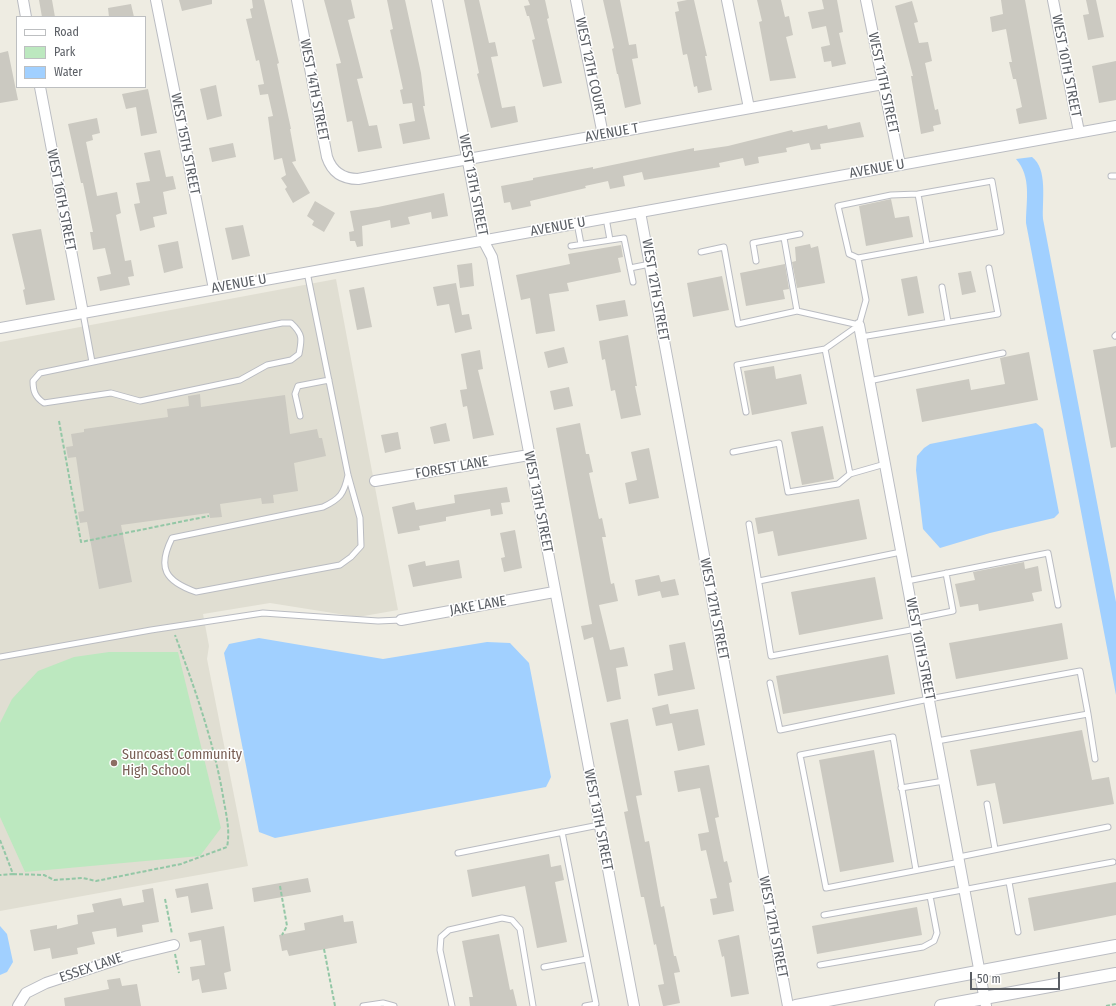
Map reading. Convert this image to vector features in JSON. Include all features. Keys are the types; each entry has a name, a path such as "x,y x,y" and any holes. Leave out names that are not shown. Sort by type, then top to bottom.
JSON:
{"street":[{"path":"23,0 26,16"},
{"name":"WEST 15TH STREET","path":"156,0 214,289"},
{"name":"WEST 14TH STREET","path":"296,0 327,158 330,166 341,176"},
{"name":"WEST 13TH STREET","path":"436,0 484,240 492,257 554,592 634,1006"},
{"name":"WEST 12TH COURT","path":"576,0 603,135"},
{"path":"727,0 749,108"},
{"name":"WEST 11TH STREET","path":"866,0 900,165"},
{"name":"WEST 10TH STREET","path":"1053,0 1079,132"},
{"name":"AVENUE T","path":"341,176 349,179 358,179 883,84"},
{"name":"WEST 16TH STREET","path":"40,88 83,312"},
{"name":"AVENUE U","path":"0,328 1116,126"},
{"name":"WEST 12TH STREET","path":"640,212 788,1006"},
{"name":"WEST 10TH STREET","path":"859,325 985,1002"},
{"name":"FOREST LANE","path":"375,481 529,455"},
{"name":"JAKE LANE","path":"401,620 554,592"},
{"name":"ESSEX LANE","path":"18,1006 26,993 46,984 128,956 174,946"},
{"path":"796,1006 1116,946"},
{"path":"942,1006 985,1002 1116,974"}],"lane":[{"path":"992,181 1001,232 927,245 858,258 849,254 838,206 891,195 918,194 992,181"},
{"path":"918,194 927,245"},
{"path":"606,218 610,240"},
{"path":"577,223 581,244"},
{"path":"756,261 753,243 800,234"},
{"path":"571,246 624,238 633,282"},
{"path":"784,238 797,311"},
{"path":"701,252 724,247 738,324 797,311 859,325"},
{"path":"746,412 737,365 825,349 859,325 866,300 858,258"},
{"path":"630,268 650,264"},
{"path":"861,337 998,314 988,268"},
{"path":"307,272 348,475 360,518 361,546 351,557 340,565 196,592 183,587 170,579 165,564 164,553 172,538 323,507 336,501 345,490 348,475"},
{"path":"942,287 948,322"},
{"path":"83,312 92,362"},
{"path":"282,323 291,323 299,331 301,341 299,354 291,360 267,365 240,380 140,401 111,393 44,403 37,398 33,390 33,380 40,373 92,362 282,323"},
{"path":"825,349 850,474"},
{"path":"869,381 1003,353"},
{"path":"300,416 295,394 298,386 329,380"},
{"path":"733,452 779,442 788,492 838,484 850,474 885,464"},
{"path":"749,524 771,656 916,630"},
{"path":"759,581 901,552"},
{"path":"907,581 1048,553 1058,606"},
{"path":"914,619 954,611 946,573"},
{"path":"0,657 151,630 263,613 378,621 401,620"},
{"path":"770,683 780,730 929,699 1080,671 1095,758"},
{"path":"937,741 1088,714"},
{"path":"916,870 893,737 800,755 826,888 916,870 995,849 1108,827"},
{"path":"901,788 944,781"},
{"path":"987,804 995,849"},
{"path":"458,853 599,824"},
{"path":"562,832 596,1004 585,1006"},
{"path":"824,915 1113,862"},
{"path":"1009,882 1018,932"},
{"path":"820,965 924,947 934,941 937,933 930,896"},
{"path":"452,1006 440,950 441,937 449,930 502,918 512,920 520,929 533,1006"},
{"path":"544,967 587,959"},
{"path":"363,1006 383,1003 394,1006"}],"path":[{"path":"59,421 81,542 209,516"},
{"path":"0,875 44,875 54,880 83,878 96,881 181,864 227,847 229,834 220,778 198,696 175,635"},
{"path":"0,840 13,874"},
{"path":"280,886 287,926 282,935"},
{"path":"324,949 335,1006"},
{"path":"1106,1006 1116,1004"}],"shaded area":[{"path":"336,279 398,610 358,617 270,603 203,614 209,646 207,659 248,866 0,911 0,342"}],"green space":[{"name":"Suncoast Community High School","path":"109,652 178,652 221,828 200,856 25,872 0,817 0,723 12,699 38,671 74,657"}],"water":[{"path":"1032,157 1037,162 1042,177 1043,219 1116,602 1116,695 1026,223 1026,181 1021,166 1016,159"},
{"path":"1036,423 1043,429 1059,513 1054,518 990,533 940,548 923,529 916,470 917,456 930,444"},
{"path":"259,638 383,659 487,642 510,643 529,663 551,777 546,787 275,838 259,832 224,653 229,644"},
{"path":"0,926 7,934 13,962 7,972 0,975"}],"building":[{"path":"39,0 52,0 55,16 42,16"},
{"path":"179,0 212,0 212,4 182,11"},
{"path":"252,0 264,0 279,63 277,64 291,129 296,161 292,162 310,193 293,203 285,189 287,187 281,178 286,175 282,158 274,160 268,117 273,116 268,94 260,95 258,85 264,84 259,60 256,61 246,19 252,18 250,9 253,8"},
{"path":"324,0 351,0 355,18 348,20 363,78 357,79 369,126 377,125 382,148 358,152 352,121 347,122 336,64 341,63"},
{"path":"387,0 405,0 421,73 425,106 423,106 430,139 403,144 399,124 415,121 412,103 403,104 400,90 403,89 390,30 393,29"},
{"path":"464,0 479,0 489,43 495,42 498,56 491,57 502,108 515,106 518,122 491,128 477,74 479,73"},
{"path":"528,0 545,0 549,18 547,19 562,83 543,87 532,40 535,39 529,16 527,16 524,6 530,5"},
{"path":"603,0 620,0 629,45 636,44 638,58 632,59 641,104 625,108"},
{"path":"694,0 707,56 705,56 712,90 698,93 697,86 694,87 687,54 683,55 675,12 679,11 677,2"},
{"path":"757,0 781,0 785,17 789,16 793,35 786,37 796,78 770,81 759,22 762,21"},
{"path":"822,0 837,0 843,32 839,33 846,64 832,67 831,61 824,62 821,47 830,45 826,26 812,29 808,12 824,9"},
{"path":"1001,0 1025,0 1047,119 1019,124 1016,109 1022,107 1016,79 1013,79 1009,62 1012,62 1006,29 992,32 990,17 1003,14"},
{"path":"1086,0 1096,0 1104,37 1088,40 1083,15 1089,14"},
{"path":"912,1 918,22 914,23 919,43 928,42 932,61 925,63 935,110 938,109 941,124 933,126 934,131 921,134 911,76 913,76 895,6"},
{"path":"131,4 134,16 109,16 108,8"},
{"path":"8,51 18,100 0,103 0,53"},
{"path":"1116,61 1116,100 1099,103 1092,66"},
{"path":"216,85 222,116 207,120 200,89"},
{"path":"148,89 157,133 141,136 136,107 126,109 122,94"},
{"path":"97,118 100,133 92,135 93,140 86,142 97,196 117,192 121,213 116,215 125,261 131,260 134,276 128,277 130,285 100,291 97,277 111,274 105,248 93,250 90,232 93,232 83,183 81,183 68,124"},
{"path":"860,122 864,137 820,144 821,149 811,150 809,143 786,148 787,152 758,157 759,163 745,166 743,158 719,163 720,167 644,180 642,172 623,176 625,186 610,189 608,181 585,186 586,188 530,201 531,206 512,210 510,202 504,203 501,186 533,180 533,178 593,167 593,169 694,148 694,151 728,146 792,130 793,132 827,125 828,129"},
{"path":"233,143 236,157 212,162 209,148"},
{"path":"160,150 166,177 173,176 176,189 163,192 167,214 153,217 155,227 140,231 134,204 140,203 136,183 150,181 144,153"},
{"path":"444,193 448,216 432,219 431,212 408,217 410,224 391,228 390,220 362,226 363,246 357,247 355,241 350,241 349,232 354,231 350,211 378,207"},
{"path":"891,199 895,218 909,216 913,237 866,246 859,206"},
{"path":"315,201 335,213 324,232 312,225 314,221 307,216"},
{"path":"243,225 250,256 232,260 225,228"},
{"path":"41,229 55,300 26,305 23,290 25,289 12,234"},
{"path":"178,241 183,268 164,273 158,245"},
{"path":"810,244 811,248 818,246 825,283 797,288 792,262 796,261 795,247"},
{"path":"621,245 623,257 618,258 621,272 567,283 569,291 549,294 555,331 536,334 530,298 521,300 516,275 570,264 568,254"},
{"path":"472,263 474,286 460,288 457,265"},
{"path":"785,264 789,289 783,290 785,299 746,306 740,273"},
{"path":"971,271 976,292 962,295 958,273"},
{"path":"722,276 729,310 693,317 687,283"},
{"path":"917,276 924,313 908,316 901,279"},
{"path":"456,283 462,315 469,314 472,329 455,333 449,304 437,306 433,287"},
{"path":"364,287 372,327 357,330 349,290"},
{"path":"625,300 628,316 599,321 596,305"},
{"path":"628,335 637,386 635,386 641,415 621,419 615,390 611,391 605,359 602,360 599,341"},
{"path":"1116,346 1116,447 1111,448 1093,350"},
{"path":"564,347 568,363 548,368 544,352"},
{"path":"480,350 483,369 478,370 494,435 473,439 467,406 463,407 460,390 467,389 461,354"},
{"path":"1029,352 1038,400 922,422 916,389 969,379 971,390 1005,384 1000,358"},
{"path":"774,366 776,379 801,374 807,404 752,415 744,371"},
{"path":"569,387 573,406 554,410 550,391"},
{"path":"200,394 201,407 285,395 290,434 317,429 319,438 322,438 326,456 294,463 298,491 273,495 274,503 262,504 261,498 220,504 222,517 210,518 209,513 121,525 132,582 99,589 87,522 80,523 78,512 84,511 76,457 68,458 66,447 73,446 71,434 84,432 84,429 168,417 167,409 189,406 188,396"},
{"path":"446,423 450,441 434,444 430,427"},
{"path":"580,423 586,454 589,454 593,472 589,473 599,519 602,518 606,537 602,537 611,584 614,583 618,601 599,605 610,650 624,647 628,666 616,668 621,699 607,702 593,637 584,640 581,626 592,624 556,428"},
{"path":"823,426 834,479 802,485 791,432"},
{"path":"398,432 401,449 385,453 381,435"},
{"path":"649,448 659,498 629,504 625,483 637,480 631,452"},
{"path":"507,487 510,502 501,503 503,514 491,516 490,509 446,517 446,521 419,526 420,530 398,534 392,507 414,502 416,510 455,503 454,495"},
{"path":"859,499 867,539 778,556 773,531 758,534 755,518"},
{"path":"515,530 522,568 504,572 501,558 505,557 500,533"},
{"path":"459,560 462,578 413,587 408,565 425,561 426,566"},
{"path":"1024,562 1025,569 1038,566 1042,591 1032,593 1034,601 979,611 978,604 960,607 955,584 975,580 973,572"},
{"path":"659,575 661,582 675,579 679,595 662,598 660,591 638,596 635,580"},
{"path":"875,577 883,619 799,635 791,592"},
{"path":"1062,623 1068,659 956,679 949,643"},
{"path":"685,642 695,689 658,696 654,674 673,670 669,645"},
{"path":"888,655 895,694 783,714 776,676"},
{"path":"668,704 670,714 698,709 705,745 678,751 672,723 656,726 652,708"},
{"path":"628,719 642,795 636,796 645,842 649,841 661,907 664,906 674,956 676,956 680,972 674,973 680,1003 665,1006 663,1006 658,985 664,984 656,944 654,945 644,897 641,897 624,812 628,811 610,723"},
{"path":"1082,730 1092,780 1109,777 1114,804 1003,824 995,783 977,786 970,750"},
{"path":"874,750 894,862 840,872 819,760"},
{"path":"709,765 719,817 715,818 724,862 727,861 732,882 729,883 734,911 713,915 710,899 717,898 706,850 701,851 698,834 709,832 700,788 678,792 674,771"},
{"path":"549,854 551,867 561,865 564,880 555,882 567,942 537,948 525,886 472,897 467,870"},
{"path":"308,878 311,892 254,902 252,888"},
{"path":"1116,882 1116,915 1034,931 1028,898"},
{"path":"208,883 213,909 191,913 188,896 177,898 175,889"},
{"path":"153,888 159,922 142,925 143,932 117,937 116,928 92,932 95,944 77,948 78,954 52,959 50,948 34,951 30,930 57,925 57,929 78,924 77,915 94,912 92,904 121,898 123,906 144,902 142,890"},
{"path":"917,907 922,935 817,954 812,926"},
{"path":"343,915 344,922 353,921 357,943 289,956 287,950 282,951 279,935 305,930 304,923"},
{"path":"224,926 231,971 224,973 227,989 202,993 199,979 192,981 190,967 205,965 201,940 190,942 188,933"},
{"path":"499,934 510,990 513,989 517,1006 470,1006 469,997 473,997 462,941"},
{"path":"739,935 749,994 731,997 724,956 722,957 718,940"},
{"path":"120,978 122,986 137,984 141,1006 65,1006 64,998 109,989 107,980"}],"place":[{"name":"Suncoast Community High School","path":"114,763"}]}
